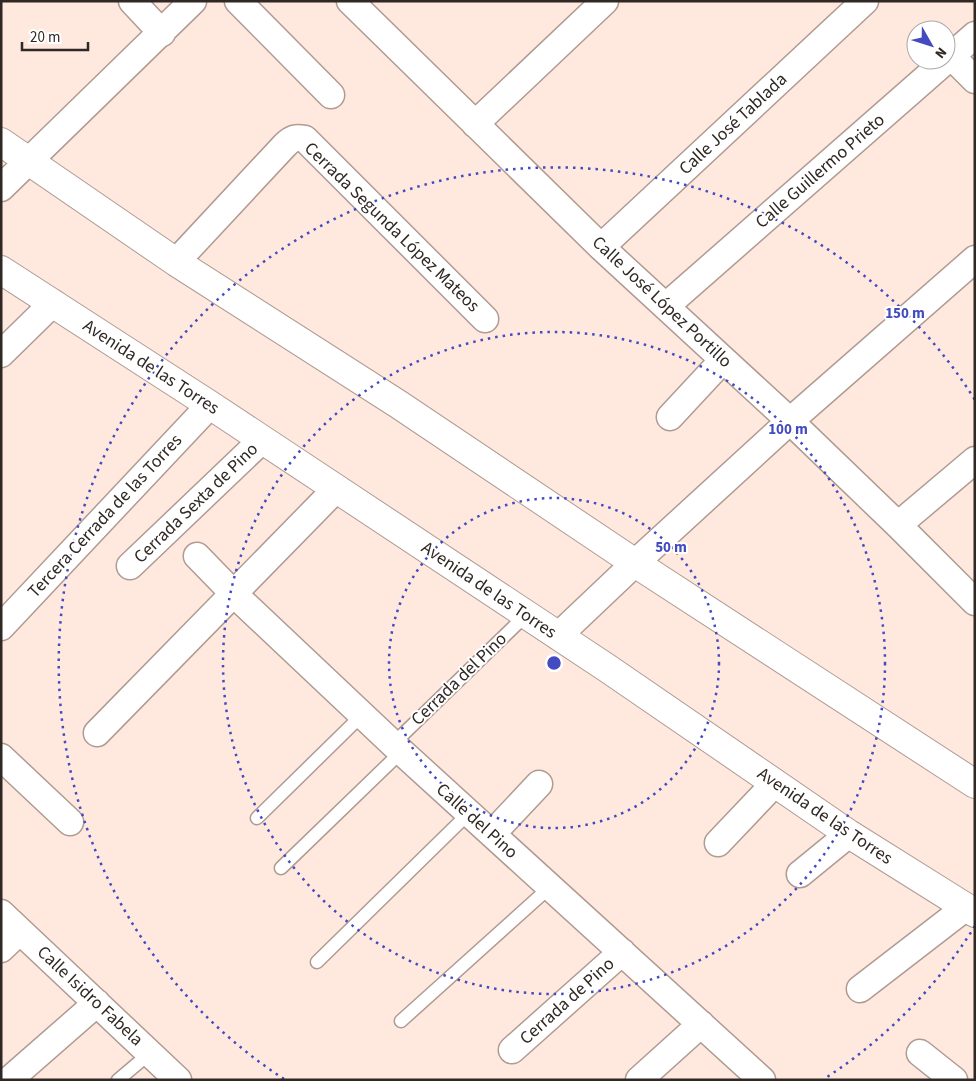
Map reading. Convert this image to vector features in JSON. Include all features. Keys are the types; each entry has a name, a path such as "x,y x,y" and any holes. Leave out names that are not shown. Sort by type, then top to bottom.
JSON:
{"main road":[{"path":"1,142 176,262 398,404 635,563 975,784"},
{"name":"Avenida de las Torres","path":"1,270 210,405 558,636 849,834 970,911"}],"street":[{"path":"132,1 162,33"},
{"path":"1,188 193,1"},
{"path":"238,1 331,95"},
{"name":"Calle José López Portillo","path":"350,1 601,247 790,421 975,602"},
{"path":"476,124 605,1"},
{"name":"Calle José Tablada","path":"601,247 865,1"},
{"name":"Calle Guillermo Prieto","path":"956,52 975,36"},
{"path":"956,61 975,80"},
{"name":"Calle Guillermo Prieto","path":"666,306 935,70"},
{"name":"Cerrada Segunda López Mateos","path":"176,262 285,145 297,137 305,139 485,319"},
{"path":"558,636 790,421 975,259"},
{"path":"1,354 53,303"},
{"path":"670,417 723,360"},
{"name":"Tercera Cerrada de las Torres","path":"1,627 210,405"},
{"name":"Cerrada Sexta de Pino","path":"130,566 262,440"},
{"path":"898,525 975,460"},
{"path":"98,733 336,489"},
{"name":"Calle del Pino","path":"197,556 234,594 397,748 762,1080"},
{"path":"1,757 70,822"},
{"path":"718,843 774,783"},
{"path":"492,834 539,784"},
{"path":"800,874 849,834"},
{"path":"860,989 970,911"},
{"name":"Calle Isidro Fabela","path":"1,913 178,1080"},
{"path":"1,949 20,931"},
{"name":"Cerrada de Pino","path":"512,1050 622,952"},
{"path":"9,1080 97,1003"},
{"path":"639,1080 701,1024"},
{"path":"920,1052 954,1080"}],"lane":[{"name":"Cerrada del Pino","path":"281,868 526,615"},
{"path":"257,818 362,715"},
{"path":"316,962 469,814"},
{"path":"401,1021 550,887"},
{"path":"118,1080 150,1053"}]}
